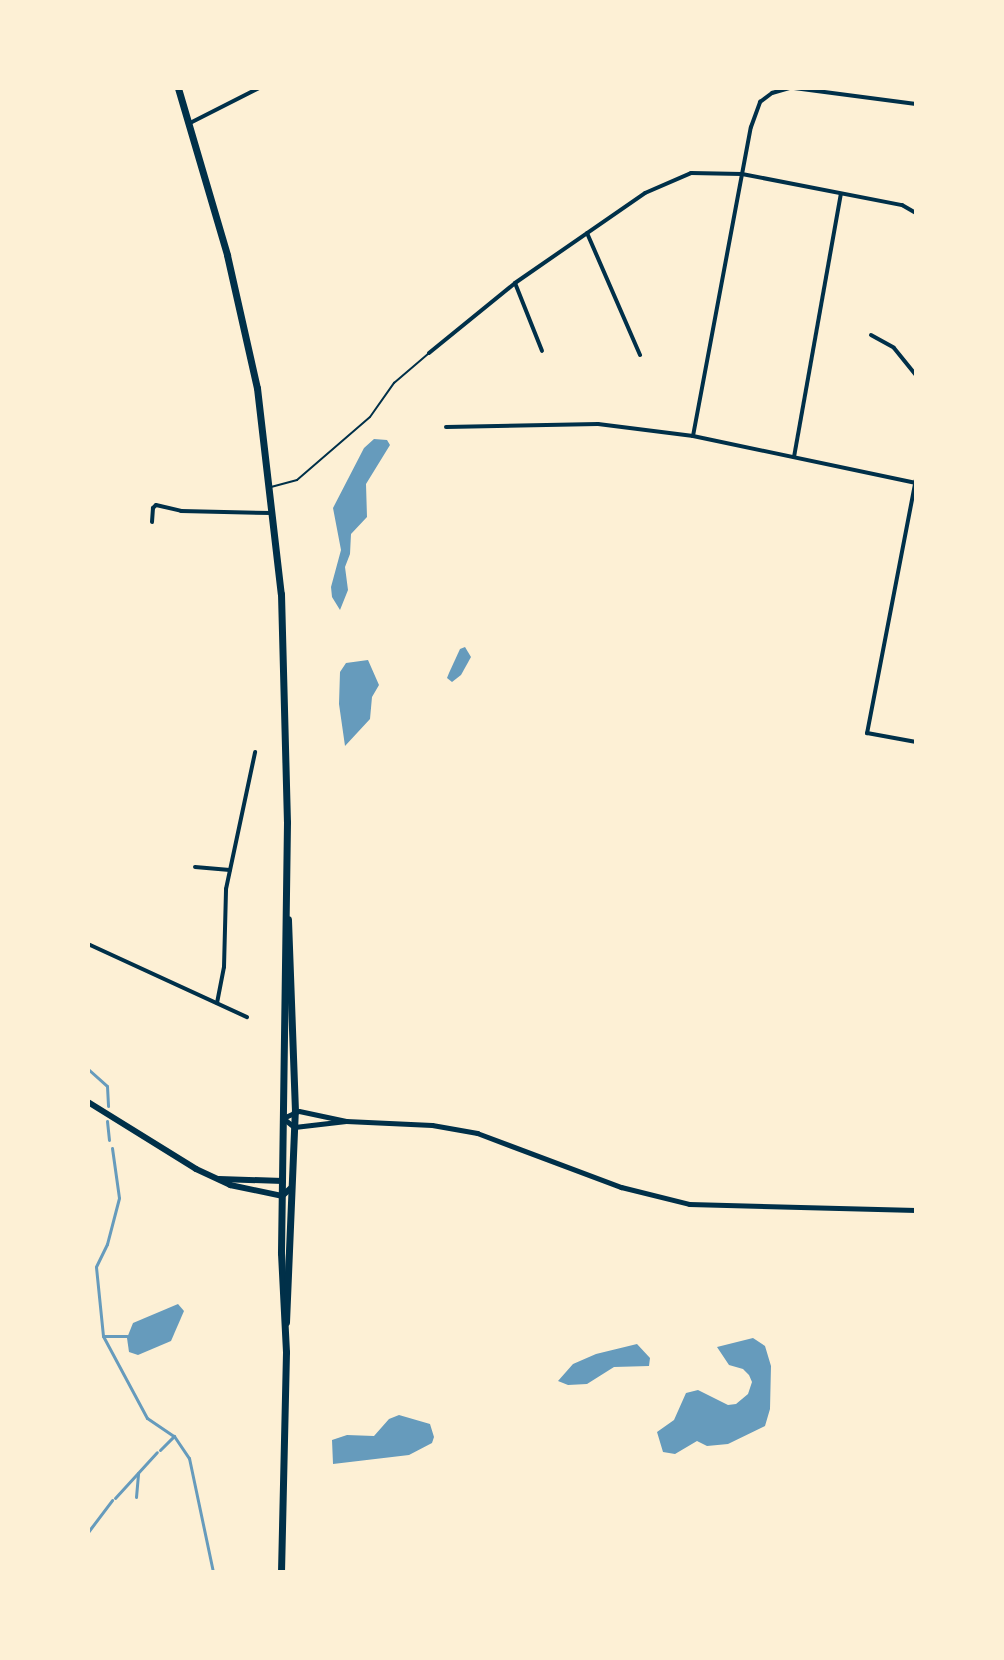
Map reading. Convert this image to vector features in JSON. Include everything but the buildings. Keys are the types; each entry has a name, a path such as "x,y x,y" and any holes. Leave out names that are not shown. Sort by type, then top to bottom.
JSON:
{"highway":[{"path":"178,88 241,314 275,513 285,644 286,883 281,1180 285,1332 281,1572"},
{"path":"285,1332 291,1269 295,1111 286,883"}],"main road":[{"path":"88,1102 196,1169 230,1185 282,1196 292,1189 281,1180 219,1179"}],"street":[{"path":"190,123 259,88"},
{"path":"693,436 742,174 760,102 772,93 792,88 916,104"},
{"path":"429,353 515,283 587,233 668,180 691,173 742,174 902,205 916,213"},
{"path":"794,457 841,194"},
{"path":"587,233 640,355"},
{"path":"515,283 542,351"},
{"path":"871,335 894,348 916,374"},
{"path":"446,427 598,424 693,436 916,482 867,733 916,742"},
{"path":"152,522 156,505 181,511 275,513"},
{"path":"217,1003 222,991 224,909 255,752"},
{"path":"195,867 230,870"},
{"path":"88,944 247,1017"},
{"path":"346,1121 294,1127 283,1118 295,1111 346,1121 432,1125 477,1133 621,1187 689,1204 916,1210"}],"lane":[{"path":"271,487 297,480 370,417 394,383 429,353"}],"water":[{"path":"374,439 387,440 390,445 366,484 367,517 351,534 350,554 345,567 348,590 340,610 332,597 331,587 341,550 333,508 364,448"},
{"path":"465,647 471,657 461,675 452,682 447,678 460,649"},
{"path":"368,660 379,685 372,697 370,719 345,746 339,704 340,672 346,663"},
{"path":"178,1304 184,1311 171,1341 138,1355 129,1352 127,1338 133,1323"},
{"path":"753,1338 765,1346 771,1366 770,1409 765,1426 728,1444 707,1446 697,1441 675,1454 663,1452 657,1432 674,1420 686,1393 698,1390 728,1405 736,1404 748,1394 752,1382 749,1375 743,1369 729,1365 717,1347"},
{"path":"637,1344 650,1358 649,1366 614,1367 587,1384 568,1385 558,1381 573,1364 596,1354"},
{"path":"399,1415 430,1424 434,1437 432,1443 409,1455 333,1464 332,1440 347,1435 374,1436 389,1419"}],"waterway":[{"path":"88,1069 107,1086 108,1106"},
{"path":"107,1121 109,1140"},
{"path":"112,1148 119,1198 107,1244 96,1267 103,1336 147,1418 174,1436 189,1458 213,1572"},
{"path":"103,1336 127,1336"},
{"path":"160,1450 174,1436"},
{"path":"115,1498 157,1452"},
{"path":"136,1497 138,1473"},
{"path":"88,1532 112,1500"}]}
